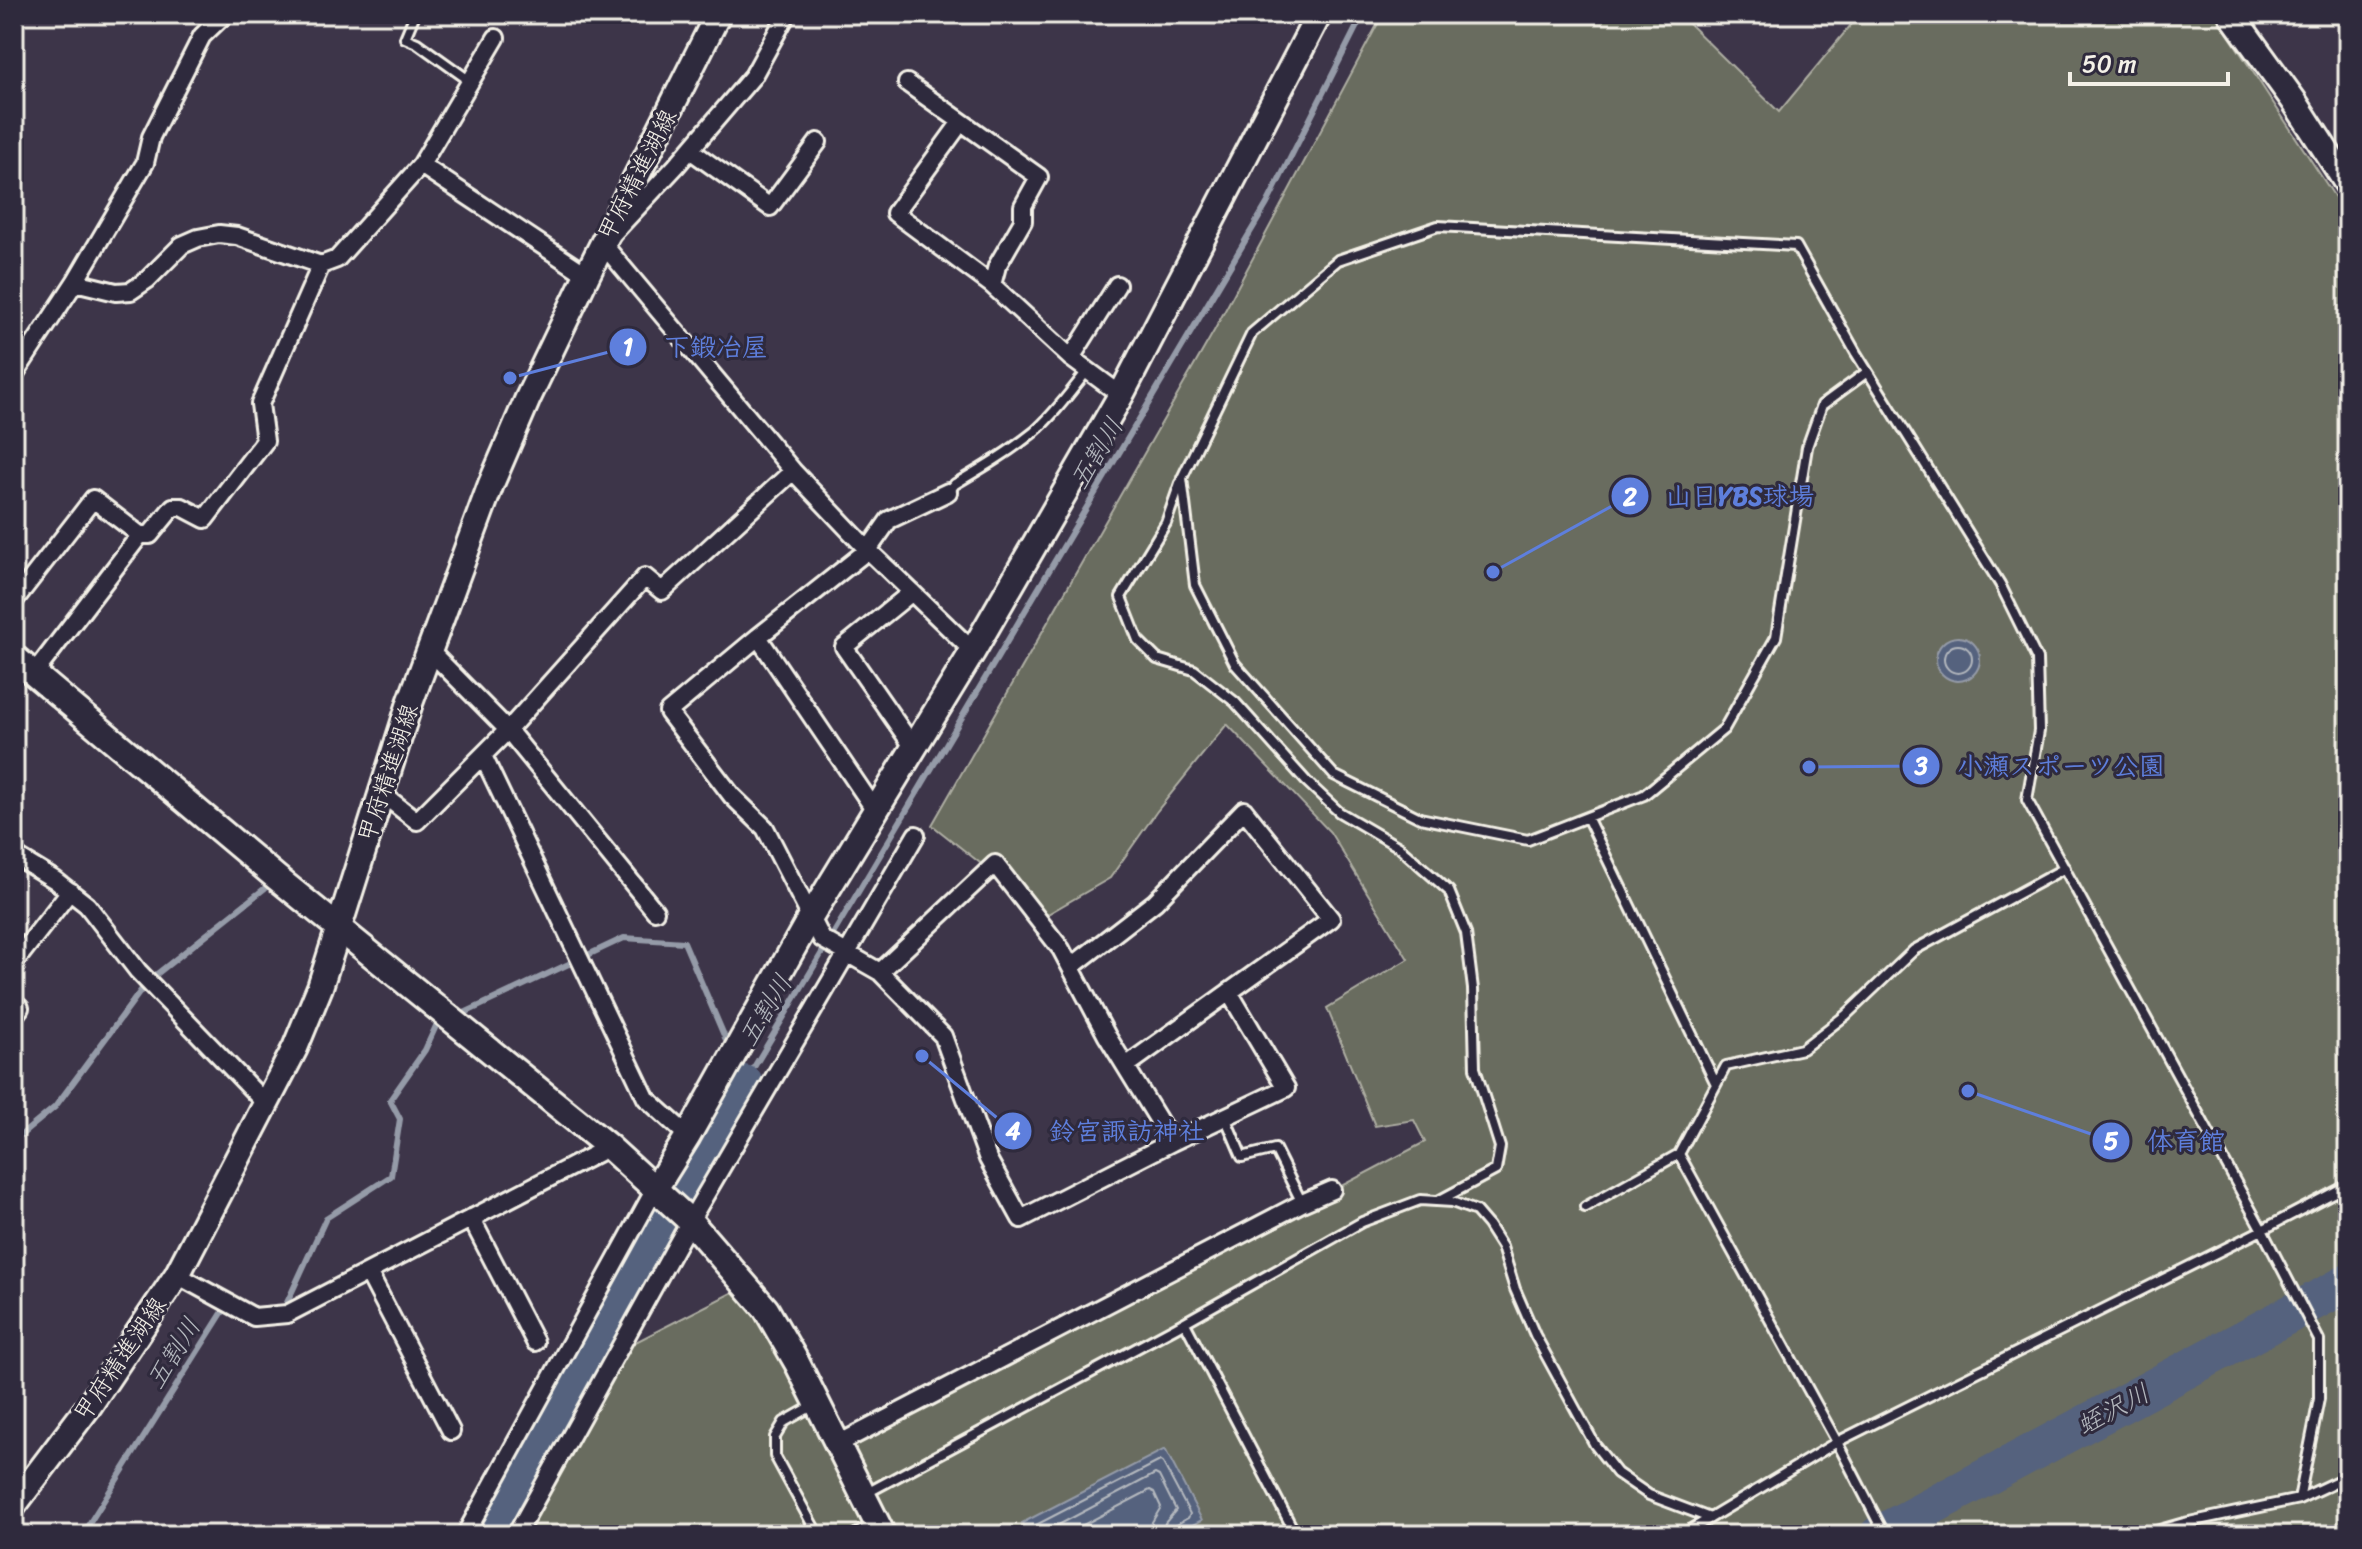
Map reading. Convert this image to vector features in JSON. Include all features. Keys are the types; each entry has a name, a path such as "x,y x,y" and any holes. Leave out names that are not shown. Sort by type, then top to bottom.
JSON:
{"street":[{"path":"14,375 75,282 145,163 151,137 202,36 225,14"},
{"name":"甲府精進湖線","path":"14,1505 89,1406 177,1275 300,1036 320,987 410,703 491,484 587,275 718,14"},
{"path":"787,14 753,76 603,244 793,471 868,550 973,651"},
{"path":"465,1535 659,1193 740,1042 816,929 914,748 1121,395 1319,14"},
{"path":"2231,14 2294,101 2348,185"},
{"path":"75,282 116,292 131,291 147,280 182,245 219,234 237,236 321,265 337,259 421,165 496,38"},
{"path":"907,83 1039,177 1023,206 1023,221 997,266 992,285"},
{"path":"961,122 895,213 992,285 1071,358 1121,395"},
{"path":"690,150 770,207 818,142"},
{"path":"421,165 587,275"},
{"path":"14,601 93,499 140,535 150,535 173,507 182,507 205,519 265,441 260,404 321,265"},
{"path":"1071,358 1117,285"},
{"path":"381,793 417,821 508,730 645,577 662,591 793,471"},
{"path":"948,492 889,520 868,550 668,712 732,796 765,828 816,929 843,952 880,972 943,1036 988,1159 1021,1219 1286,1088 1229,992"},
{"path":"34,674 140,535"},
{"path":"912,592 844,647 914,748"},
{"path":"758,637 877,813"},
{"path":"429,650 508,730 655,911"},
{"path":"14,657 338,928 609,1147 687,1219 766,1309 880,1528"},
{"path":"483,756 646,1098 688,1136"},
{"path":"1071,967 1155,902 1244,810 1331,919 1126,1066"},
{"path":"516,1535 687,1219 843,952 916,835"},
{"path":"14,855 87,905 148,981 266,1104"},
{"path":"880,972 995,864 1061,949 1172,1142"},
{"path":"14,963 70,891"},
{"path":"14,1003 20,1008 14,1016"},
{"path":"177,1275 254,1317 287,1314 609,1147"},
{"path":"838,1444 1332,1190"},
{"path":"471,1218 535,1342"},
{"path":"368,1272 451,1431"}],"lane":[{"path":"415,14 405,38 471,81"},
{"path":"1438,1201 1496,1170 1500,1147 1475,1068 1473,989 1466,933 1449,891 1399,847 1339,812 1306,781 1235,702 1194,670 1157,659 1138,640 1121,597 1166,523 1182,478 1252,333 1338,260 1438,226 1796,246 1867,372 2000,584 2037,659 2039,731 2027,800 2319,1340 2319,1399 2299,1499"},
{"path":"948,492 955,484 1005,454 1035,431 1088,369"},
{"path":"1182,478 1195,585 1235,664 1334,775 1420,818 1528,840 1644,795 1724,729 1776,637 1807,447 1822,405 1867,372"},
{"path":"1587,817 1716,1084"},
{"path":"1585,1207 1679,1154 1726,1066 1802,1049 1846,1015 1914,950 2065,868"},
{"path":"1225,1117 1242,1157 1275,1149 1302,1203"},
{"path":"1679,1154 1885,1535"},
{"path":"1682,1535 1837,1442 2348,1185"},
{"path":"865,1495 1185,1323 1362,1222 1420,1200 1452,1202 1476,1211 1488,1225 1502,1247 1515,1289 1535,1335 1595,1445 1617,1473 1649,1495 1710,1518"},
{"path":"1185,1323 1296,1535"},
{"path":"817,1404 784,1422 775,1437 775,1456 818,1535"},
{"path":"2142,1535 2299,1499 2348,1476"},
{"path":"854,1535 880,1528"}],"green space":[{"path":"1383,14 1679,14 1779,112 1860,14 2215,14 2348,217 2348,1535 522,1535 618,1351 737,1290 759,1321 833,1453 1425,1142 1414,1120 1375,1126 1327,1008 1408,959 1330,832 1227,724 1157,811 1110,878 1046,915 932,825 1214,331"}],"water":[{"path":"1958,637 1974,643 1980,659 1974,675 1958,681 1942,675 1936,659 1942,643"},
{"path":"1165,1449 1202,1520 1174,1535 1028,1535 1022,1523"}],"waterway":[{"name":"五割川","path":"736,1065 744,1084 1267,204 1363,14"},
{"name":"五割川","path":"14,1141 55,1107 148,981 274,881"},
{"name":"五割川","path":"458,1016 624,938 684,942 729,1047"},
{"name":"五割川","path":"279,1307 285,1307 326,1218 391,1176 400,1119 390,1100 425,1050 436,1026 445,1022"},
{"path":"486,1535 744,1084"},
{"name":"蛭沢川","path":"1878,1535 2348,1283"},
{"name":"五割川","path":"82,1535 224,1310 232,1310"}],"place":[{"name":"下鍛冶屋","path":"510,378"},
{"name":"山日YBS球場","path":"1493,572"},
{"name":"小瀬スポーツ公園","path":"1809,767"},
{"name":"鈴宮諏訪神社","path":"922,1056"},
{"name":"体育館","path":"1968,1091"}]}
